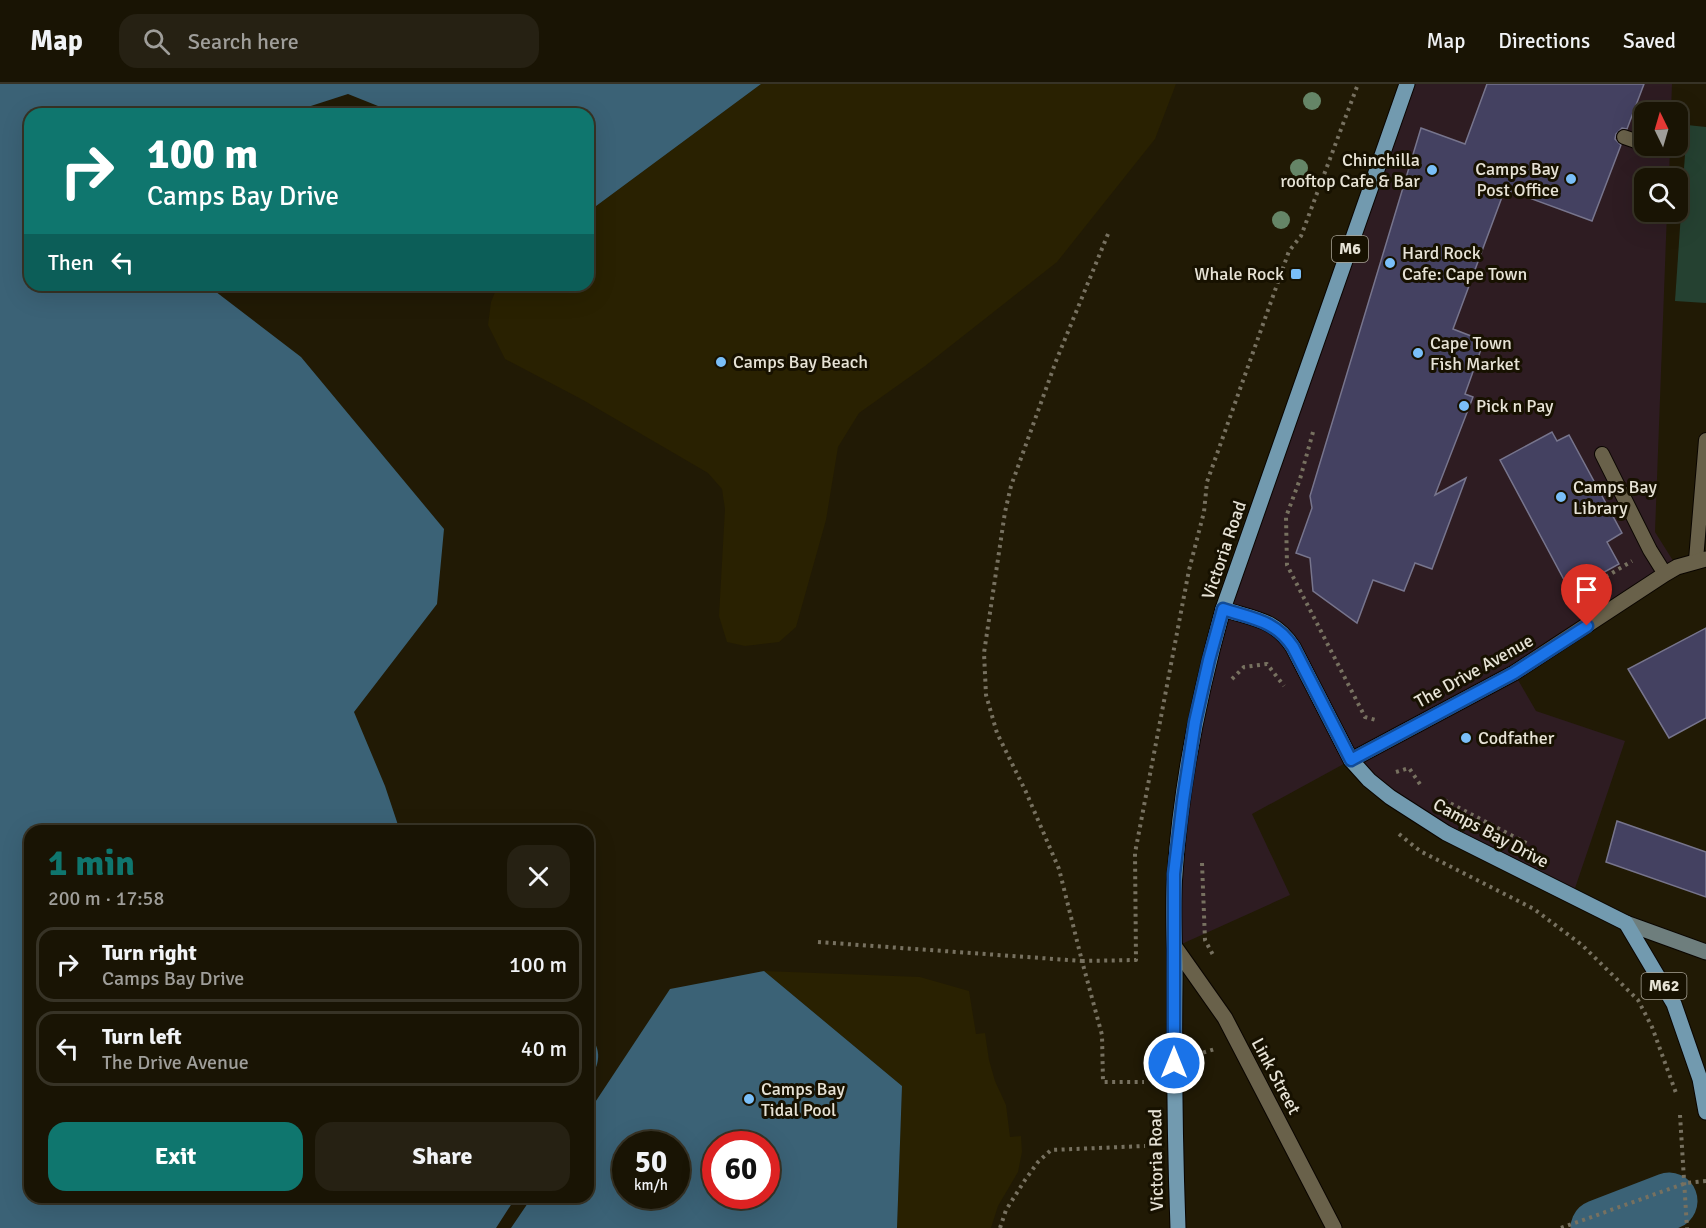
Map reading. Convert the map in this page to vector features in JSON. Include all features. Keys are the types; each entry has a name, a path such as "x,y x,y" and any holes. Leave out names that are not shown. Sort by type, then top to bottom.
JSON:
{"main road":[{"name":"Victoria Road","path":"1178,1228 1174,1109 1174,874 1195,722 1223,609 1407,84"},
{"name":"Camps Bay Drive","path":"1223,609 1270,624 1284,633 1351,760 1369,780 1390,797 1430,824 1626,924"},
{"name":"M62","path":"1626,924 1674,1004 1700,1079 1706,1112"}],"street":[{"name":"The Drive Avenue","path":"1351,760 1514,673 1677,567 1701,560"},
{"path":"1626,924 1706,952"},
{"name":"Link Street","path":"1175,947 1224,1018 1334,1228"}],"lane":[{"path":"1624,137 1634,140"},
{"path":"1701,560 1706,440"},
{"path":"1602,454 1650,550 1665,574"}],"path":[{"path":"818,942 1082,961 1136,960 1135,853 1189,570 1204,512 1207,482 1289,251 1301,236 1358,84"},
{"path":"1108,234 1056,361 1011,486 984,653 986,695 998,733 1059,869 1102,1035 1103,1082 1144,1082"},
{"path":"1315,423 1300,479 1286,517 1287,566 1365,717 1381,722"},
{"path":"1583,606 1590,586 1650,550"},
{"path":"1230,686 1233,677 1244,668 1267,664 1285,687"},
{"path":"1393,829 1420,851 1534,909 1582,945 1638,999 1652,1027 1679,1100"},
{"path":"1202,862 1205,940 1215,961"},
{"path":"1197,1065 1203,1053 1215,1049 1220,1055"},
{"path":"1680,1112 1687,1228"},
{"path":"1000,1228 1006,1210 1025,1180 1038,1162 1051,1150 1145,1146"},
{"path":"1561,1228 1686,1183 1706,1181"}],"shaded area":[{"path":"1407,84 1672,84 1671,102 1634,102 1634,156 1670,156 1669,168 1634,168 1634,222 1667,222 1655,532 1677,567 1514,673 1536,711 1625,741 1572,897 1446,833 1351,760 1252,814 1290,895 1175,947 1174,874 1209,660"}],"green space":[{"path":"1688,125 1706,127 1706,303 1675,301 1680,222 1688,222 1688,168 1684,168 1685,156 1688,156"}],"sand":[{"name":"Camps Bay Beach","path":"761,84 1176,84 1155,139 1057,262 925,366 859,413 838,447 826,520 796,627 779,642 745,646 727,642 719,616 725,509 722,489 708,473 583,400 505,359 488,325 491,302 496,291 594,291 594,208"},
{"path":"764,971 920,977 969,991 976,1034 985,1033 995,1081 1006,1105 1010,1137 1021,1136 1022,1152 1018,1172 998,1206 991,1228 897,1228 902,1086"}],"water":[{"path":"0,84 761,84 594,208 594,108 383,108 348,94 305,108 24,108 24,291 215,291 301,357 444,529 437,604 354,712 385,786 398,825 24,825 24,1203 512,1203 496,1228 0,1228"},
{"name":"Camps Bay Tidal Pool","path":"764,971 902,1086 897,1228 511,1228 528,1203 594,1203 594,1104 670,989"},
{"path":"594,1041 598,1051 594,1071"}],"building":[{"path":"1487,84 1644,84 1637,102 1634,102 1634,110 1627,129 1622,128 1616,134 1615,139 1621,145 1592,221 1505,189 1453,329 1484,341 1465,394 1473,397 1435,495 1466,478 1432,569 1415,563 1404,591 1373,580 1357,623 1313,591 1310,558 1296,553 1312,508 1310,496 1421,128 1465,144"},
{"name":"Camps Bay Library","path":"1552,432 1557,441 1569,435 1622,533 1607,542 1619,564 1570,591 1500,460"},
{"path":"1706,628 1706,718 1669,738 1628,669"},
{"path":"1617,821 1706,852 1706,897 1606,862"}],"waterway":[{"path":"1599,1228 1669,1201"}],"place":[{"name":"Chinchilla rooftop Cafe & Bar","path":"1432,170"},
{"name":"Camps Bay Post Office","path":"1571,179"},
{"name":"Hard Rock Cafe: Cape Town","path":"1390,263"},
{"name":"Whale Rock","path":"1296,274"},
{"name":"Cape Town Fish Market","path":"1418,353"},
{"name":"Camps Bay Beach","path":"721,362"},
{"name":"Pick n Pay","path":"1464,406"},
{"name":"Camps Bay Library","path":"1561,497"},
{"name":"Codfather","path":"1466,738"},
{"name":"Camps Bay Tidal Pool","path":"749,1099"}],"route":[{"path":"1174,1063 1174,874 1195,722 1223,609 1270,624 1284,633 1351,760 1514,673 1587,626"}]}
